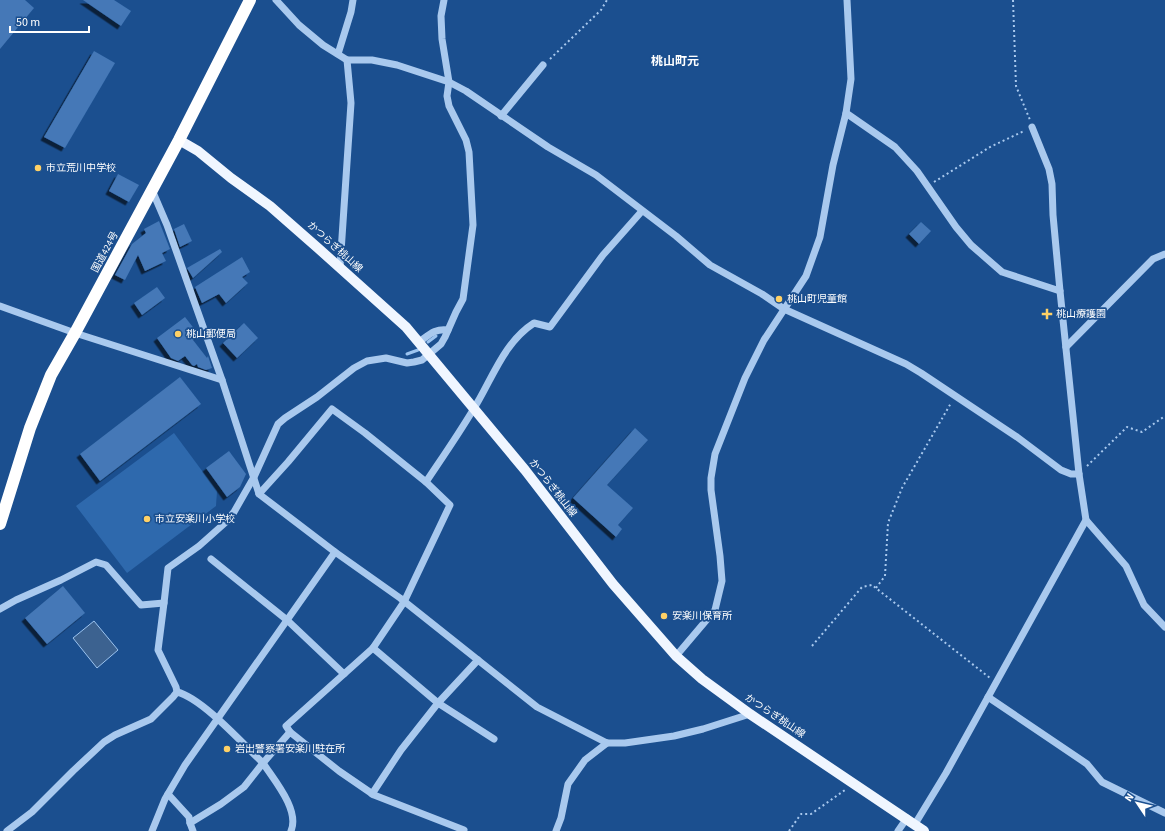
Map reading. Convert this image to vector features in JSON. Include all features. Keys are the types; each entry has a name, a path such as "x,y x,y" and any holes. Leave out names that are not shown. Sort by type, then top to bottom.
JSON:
{"highway":[{"name":"国道424号","path":"0,524 30,428 51,375 179,140 250,0"}],"main road":[{"name":"かつらぎ桃山線","path":"179,140 198,151 231,178 270,206 406,327 525,470 613,584 676,656 702,679 750,714 924,831"}],"street":[{"path":"276,0 299,25 323,45 347,60 372,60 397,65 449,82 466,91 548,147 596,175 676,236 710,265 762,294 784,309 906,364 1017,437 1061,470 1071,474 1079,474"},
{"path":"338,54 351,12 353,0"},
{"path":"290,831 293,817 288,803 264,763 218,719 188,696 177,692 170,673 158,650 168,568 199,546 226,522 234,512 254,477 278,424 285,418 318,397 354,368 367,361 386,358 406,363 422,360 441,344 448,330 463,299 473,225 469,152 466,140 449,106 447,96 449,82 442,39 441,16 444,0"},
{"path":"676,656 716,610 722,581 711,490 711,478 715,454 745,378 764,340 806,276 820,237 833,165 846,113 851,78 847,0"},
{"path":"340,267 351,103 347,60"},
{"path":"501,116 544,65"},
{"path":"846,113 895,147 917,171 956,226 972,245 1002,272 1060,291"},
{"path":"1032,127 1049,169 1052,184 1052,215 1079,474 1086,520 1126,566 1144,606 1165,627"},
{"path":"152,190 222,380 259,494 404,602 537,707 607,743 624,743 674,736 703,729 750,714"},
{"path":"426,482 474,409 503,355 524,329 534,322 550,327 603,255 642,211"},
{"path":"1066,347 1153,259 1165,254"},
{"path":"0,306 75,333 222,380"},
{"path":"419,342 434,331 440,329 448,330"},
{"path":"259,494 332,409 365,433 426,482 450,505 404,602 373,648 286,726 290,732 339,771 372,794 464,830"},
{"path":"898,831 911,821 946,773 1086,520"},
{"path":"152,831 168,794 185,765 335,552"},
{"path":"211,559 287,620 344,674"},
{"path":"0,608 96,562 106,565 140,605 164,603"},
{"path":"373,648 438,703 494,739"},
{"path":"372,794 401,750 438,703 478,660"},
{"path":"7,831 32,812 104,742 115,735 151,719 170,701 177,692"},
{"path":"988,697 1087,764 1102,782 1165,812"},
{"path":"190,823 221,804 244,787 290,732"},
{"path":"556,831 561,818 568,784 585,760 607,743"},
{"path":"168,794 189,817 193,831"}],"path":[{"path":"544,65 601,10 607,0"},
{"path":"927,186 990,147 1032,127 1016,86 1013,0"},
{"path":"876,588 886,576 888,523 902,488 955,396"},
{"path":"1079,474 1127,428 1142,432 1165,416"},
{"path":"812,646 862,587 872,585 996,682"},
{"path":"789,831 801,814 811,814 855,784"}],"shaded area":[{"path":"174,433 217,491 216,506 127,573 76,506"},
{"path":"94,621 118,650 97,668 73,638"}],"building":[{"path":"0,0 25,0 34,8 0,49"},
{"path":"83,0 114,0 131,11 121,26"},
{"path":"94,51 115,63 65,148 44,137"},
{"path":"118,174 139,185 129,202 109,191"},
{"path":"159,221 170,249 162,253 166,261 145,271 138,255 125,280 115,275 132,244 146,233 144,229"},
{"path":"921,222 931,231 919,244 909,234"},
{"path":"184,224 192,241 180,247 174,229"},
{"path":"220,249 222,252 193,278 187,268"},
{"path":"242,257 250,272 242,277 248,283 226,303 219,294 202,303 195,287"},
{"path":"157,287 165,298 142,315 134,303"},
{"path":"185,317 199,335 193,340 207,358 208,356 212,368 206,370 198,367 197,364 194,366 185,356 178,361 171,358 157,338"},
{"path":"244,323 258,338 237,358 223,343"},
{"path":"180,377 201,404 100,481 80,454"},
{"path":"635,428 648,440 607,485 633,508 618,525 622,529 616,537 573,498"},
{"path":"229,451 246,474 240,487 227,497 206,468"},
{"path":"63,586 85,613 47,644 25,618"}],"waterway":[{"path":"428,342 436,336"},
{"path":"407,354 418,350"}],"place":[{"name":"市立荒川中学校","path":"38,168"},
{"name":"桃山町児童館","path":"779,299"},
{"name":"桃山療護園","path":"1047,314"},
{"name":"桃山郵便局","path":"178,334"},
{"name":"市立安楽川小学校","path":"147,519"},
{"name":"安楽川保育所","path":"664,616"},
{"name":"岩出警察署安楽川駐在所","path":"227,749"}],"district":[{"name":"桃山町元","path":"675,61"}]}
